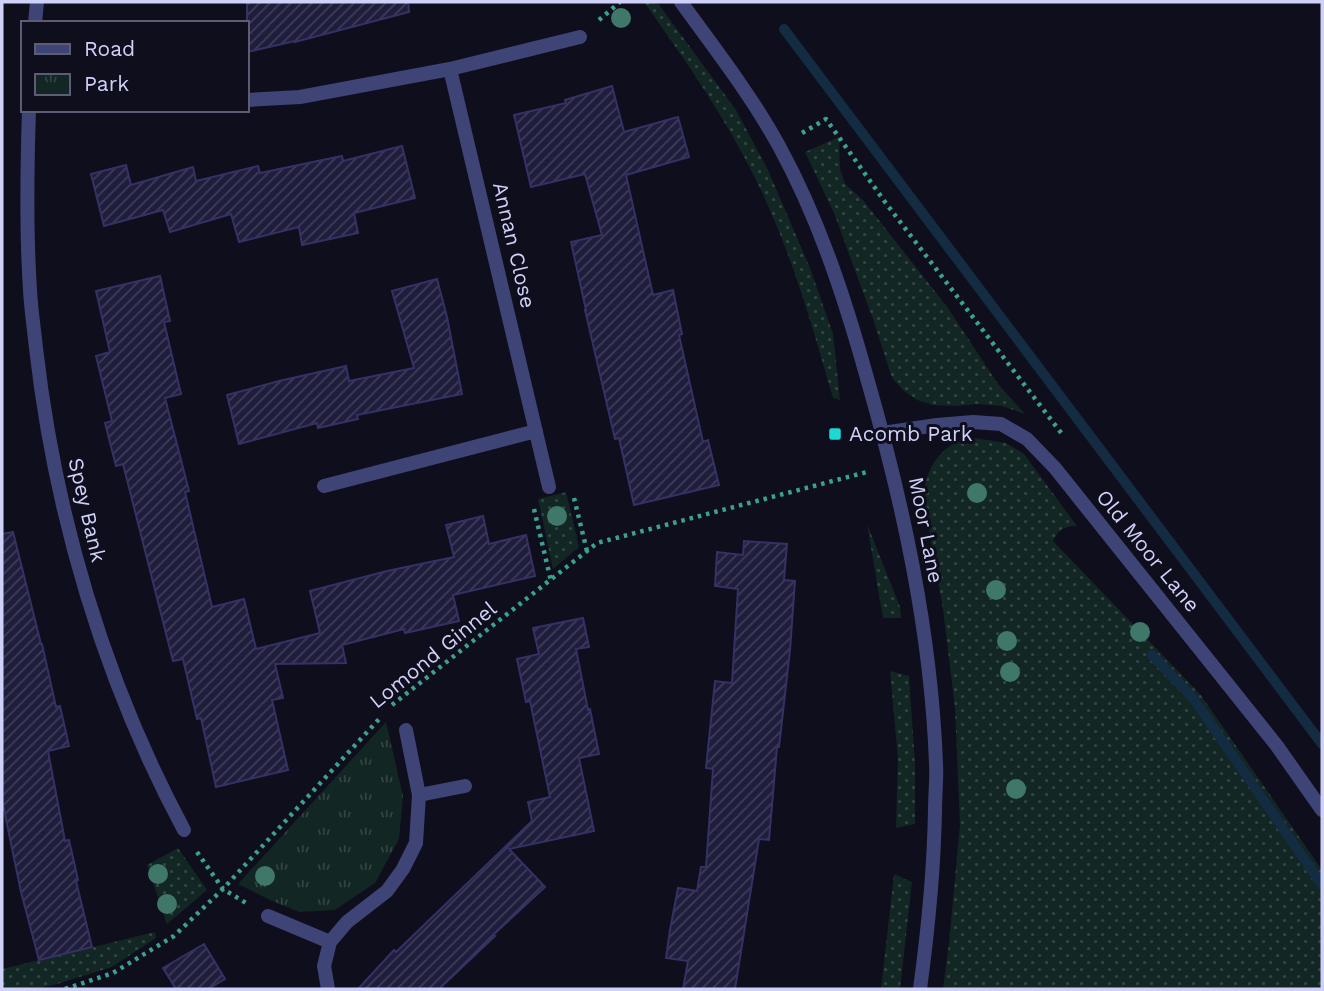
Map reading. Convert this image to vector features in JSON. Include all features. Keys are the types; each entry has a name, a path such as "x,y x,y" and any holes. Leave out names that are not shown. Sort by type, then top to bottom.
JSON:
{"street":[{"path":"35,21 37,2"},
{"name":"Moor Lane","path":"681,2 746,90 779,146 815,220 854,330 892,465 926,642 936,764 928,932 920,989"},
{"path":"248,100 300,97 450,69 580,37"},
{"name":"Annan Close","path":"450,69 549,487"},
{"name":"Spey Bank","path":"29,112 26,207 30,292 41,388 59,489 84,587 118,688 165,796 184,830"},
{"name":"Old Moor Lane","path":"883,433 973,422 1001,424 1027,439 1055,468 1277,746 1322,810"},
{"path":"324,486 536,431"},
{"path":"328,989 324,966 330,943 347,922 387,891 403,869 416,843 419,795 406,730"},
{"path":"419,795 465,786"},
{"path":"268,916 330,943"}],"path":[{"path":"779,146 826,119 1076,452 1055,468"},
{"name":"Lomond Ginnel","path":"65,989 113,973 174,936 223,888 394,703 597,543 892,465"},
{"path":"551,581 532,500 549,487 572,490 587,551"},
{"path":"184,830 223,888"}],"green space":[{"path":"644,2 657,2 736,110 768,170 810,268 833,334 840,400 833,398 790,261 757,182 718,112"},
{"path":"839,137 840,169 845,184 863,200 948,308 998,384 1025,414 1002,406 933,405 917,400 892,378 834,213 805,152"},
{"path":"975,438 1006,443 1024,454 1077,526 1062,529 1053,541 1200,694 1322,870 1322,989 943,989 960,825 955,708 943,609 923,496 928,475 938,457 954,444"},
{"path":"566,492 579,547 553,569 538,499"},
{"path":"867,524 900,607 901,618 883,618"},
{"path":"890,671 909,676 915,764 915,824 896,828 898,759"},
{"path":"386,722 403,796 399,839 375,883 335,910 299,912 238,884"},
{"path":"178,848 207,890 167,924 147,865"},
{"path":"894,874 912,882 900,989 881,989"},
{"path":"155,932 156,938 112,967 54,985 33,989 2,989 2,969"}],"building":[{"path":"247,2 408,2 409,12 248,52"},
{"path":"612,86 624,132 678,117 689,157 626,175 653,295 673,290 682,334 679,335 703,442 708,440 719,485 634,505 619,438 615,439 571,242 602,235 585,174 531,187 514,115 566,103 565,100"},
{"path":"402,146 415,198 354,213 358,233 302,245 299,227 239,242 231,214 170,232 163,210 104,226 91,174 126,165 131,185 193,167 196,181 258,166 260,173 342,156 343,161"},
{"path":"160,276 170,321 164,322 181,394 165,398 189,491 185,492 212,607 244,599 256,649 320,633 310,591 454,557 446,525 483,516 489,544 526,535 535,576 453,595 459,621 405,633 404,629 342,645 346,663 275,664 283,698 272,700 288,770 216,787 201,718 197,719 183,659 173,661 123,464 116,466 105,423 112,421 96,356 110,352 96,291"},
{"path":"437,279 462,394 357,415 358,419 318,428 317,423 239,444 227,395 346,366 349,381 414,368 392,291"},
{"path":"13,532 56,707 60,706 69,746 48,751 65,841 69,840 92,947 39,960 21,892 2,800 2,534"},
{"path":"744,541 787,544 784,580 795,581 769,840 759,839 735,989 683,989 688,961 666,958 670,930 678,888 697,891 701,867 706,867 713,769 706,768 715,681 732,683 738,589 715,586 717,552 743,555"},
{"path":"583,618 589,647 576,649 599,754 579,758 594,831 509,849 545,887 439,989 358,989 394,950 396,952 532,821 528,802 550,797 530,701 526,702 517,659 539,654 533,628"},
{"path":"204,944 225,979 208,989 176,989 163,968"}],"waterway":[{"path":"784,29 1322,744"},
{"path":"1152,655 1193,698 1322,885"}],"place":[{"name":"Acomb Park","path":"835,434"}]}
